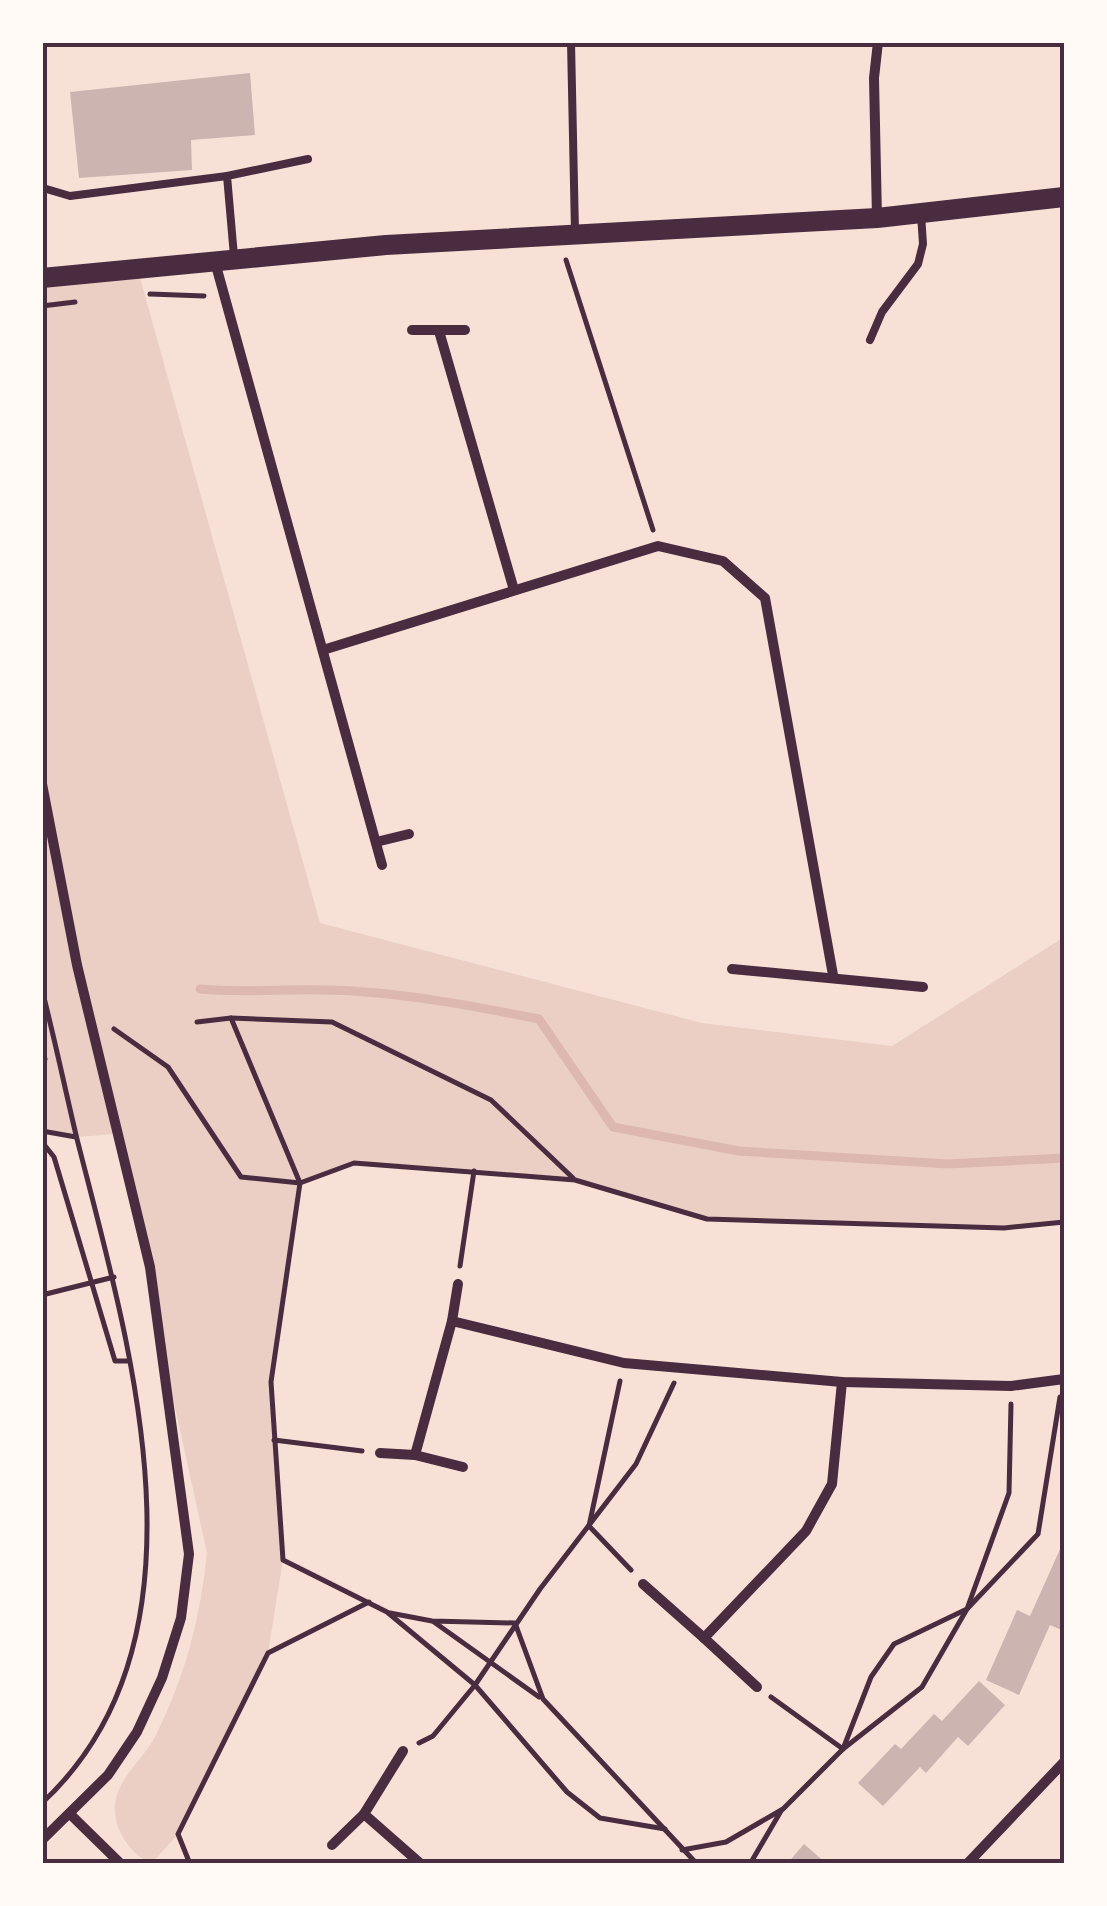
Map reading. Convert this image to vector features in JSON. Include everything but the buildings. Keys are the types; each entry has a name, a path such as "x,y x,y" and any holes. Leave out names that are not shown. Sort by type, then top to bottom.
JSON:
{"main road":[{"path":"42,278 566,233 877,218 1064,197"}],"street":[{"path":"877,218 874,78 878,42"},
{"path":"224,261 222,294 382,864"},
{"path":"412,330 465,330"},
{"path":"439,331 514,590"},
{"path":"323,650 658,546 724,560 765,598 833,975"},
{"path":"42,784 88,1010 150,1267 189,1554 180,1618 162,1678 137,1732 108,1775 42,1840"},
{"path":"376,842 409,834"},
{"path":"732,969 833,975 923,987"},
{"path":"415,1455 452,1322 458,1284"},
{"path":"452,1322 624,1364 842,1382 1011,1386 1064,1379"},
{"path":"704,1638 806,1531 832,1484 842,1382"},
{"path":"380,1453 415,1455 463,1467"},
{"path":"644,1584 756,1686"},
{"path":"332,1845 364,1814 402,1751"},
{"path":"967,1864 1064,1762"},
{"path":"364,1814 422,1864"},
{"path":"71,1815 121,1864"}],"lane":[{"path":"566,233 571,42"},
{"path":"42,183 43,188 70,196 228,176 308,159"},
{"path":"224,261 228,176"},
{"path":"870,340 882,312 918,264 921,214"}],"path":[{"path":"566,233 658,546"},
{"path":"147,294 191,298 222,294"},
{"path":"42,306 89,300"},
{"path":"42,990 114,1278 144,1448 148,1518 140,1612 94,1742 64,1784 42,1803"},
{"path":"88,1010 168,1066 241,1177 300,1183 354,1163 575,1180 707,1219 1004,1228 1064,1222"},
{"path":"232,1018 300,1183 271,1382 283,1560 387,1612 476,1685 567,1792 600,1818 665,1830"},
{"path":"197,1022 232,1018 332,1022 490,1100 575,1180"},
{"path":"42,1130 76,1137"},
{"path":"42,1142 54,1158 115,1361 129,1361"},
{"path":"458,1284 474,1172"},
{"path":"42,1295 114,1278"},
{"path":"589,1526 624,1364"},
{"path":"402,1751 433,1736 476,1685 516,1623 636,1464 682,1367"},
{"path":"843,1749 871,1676 894,1644 967,1608 1038,1534 1064,1379"},
{"path":"750,1864 783,1809 843,1749 922,1686 967,1608 1008,1494 1011,1386"},
{"path":"274,1440 380,1453"},
{"path":"589,1526 644,1584"},
{"path":"190,1864 178,1834 268,1653 369,1602"},
{"path":"387,1612 432,1620 516,1623"},
{"path":"432,1620 543,1700 697,1864"},
{"path":"516,1623 543,1700"},
{"path":"756,1686 843,1749"},
{"path":"682,1850 726,1842 783,1809"}],"shaded area":[{"path":"137,267 320,923 702,1023 892,1046 1064,937 1064,1222 1004,1228 707,1219 575,1180 354,1163 300,1183 271,1382 283,1560 268,1653 178,1834 152,1863 124,1839 116,1822 115,1803 126,1776 155,1737 175,1692 195,1625 207,1553 115,1134 76,1137 43,1131 42,278"}],"waterway":[{"path":"200,989 377,993 539,1019 613,1127 739,1151 948,1164 1064,1158"}]}
